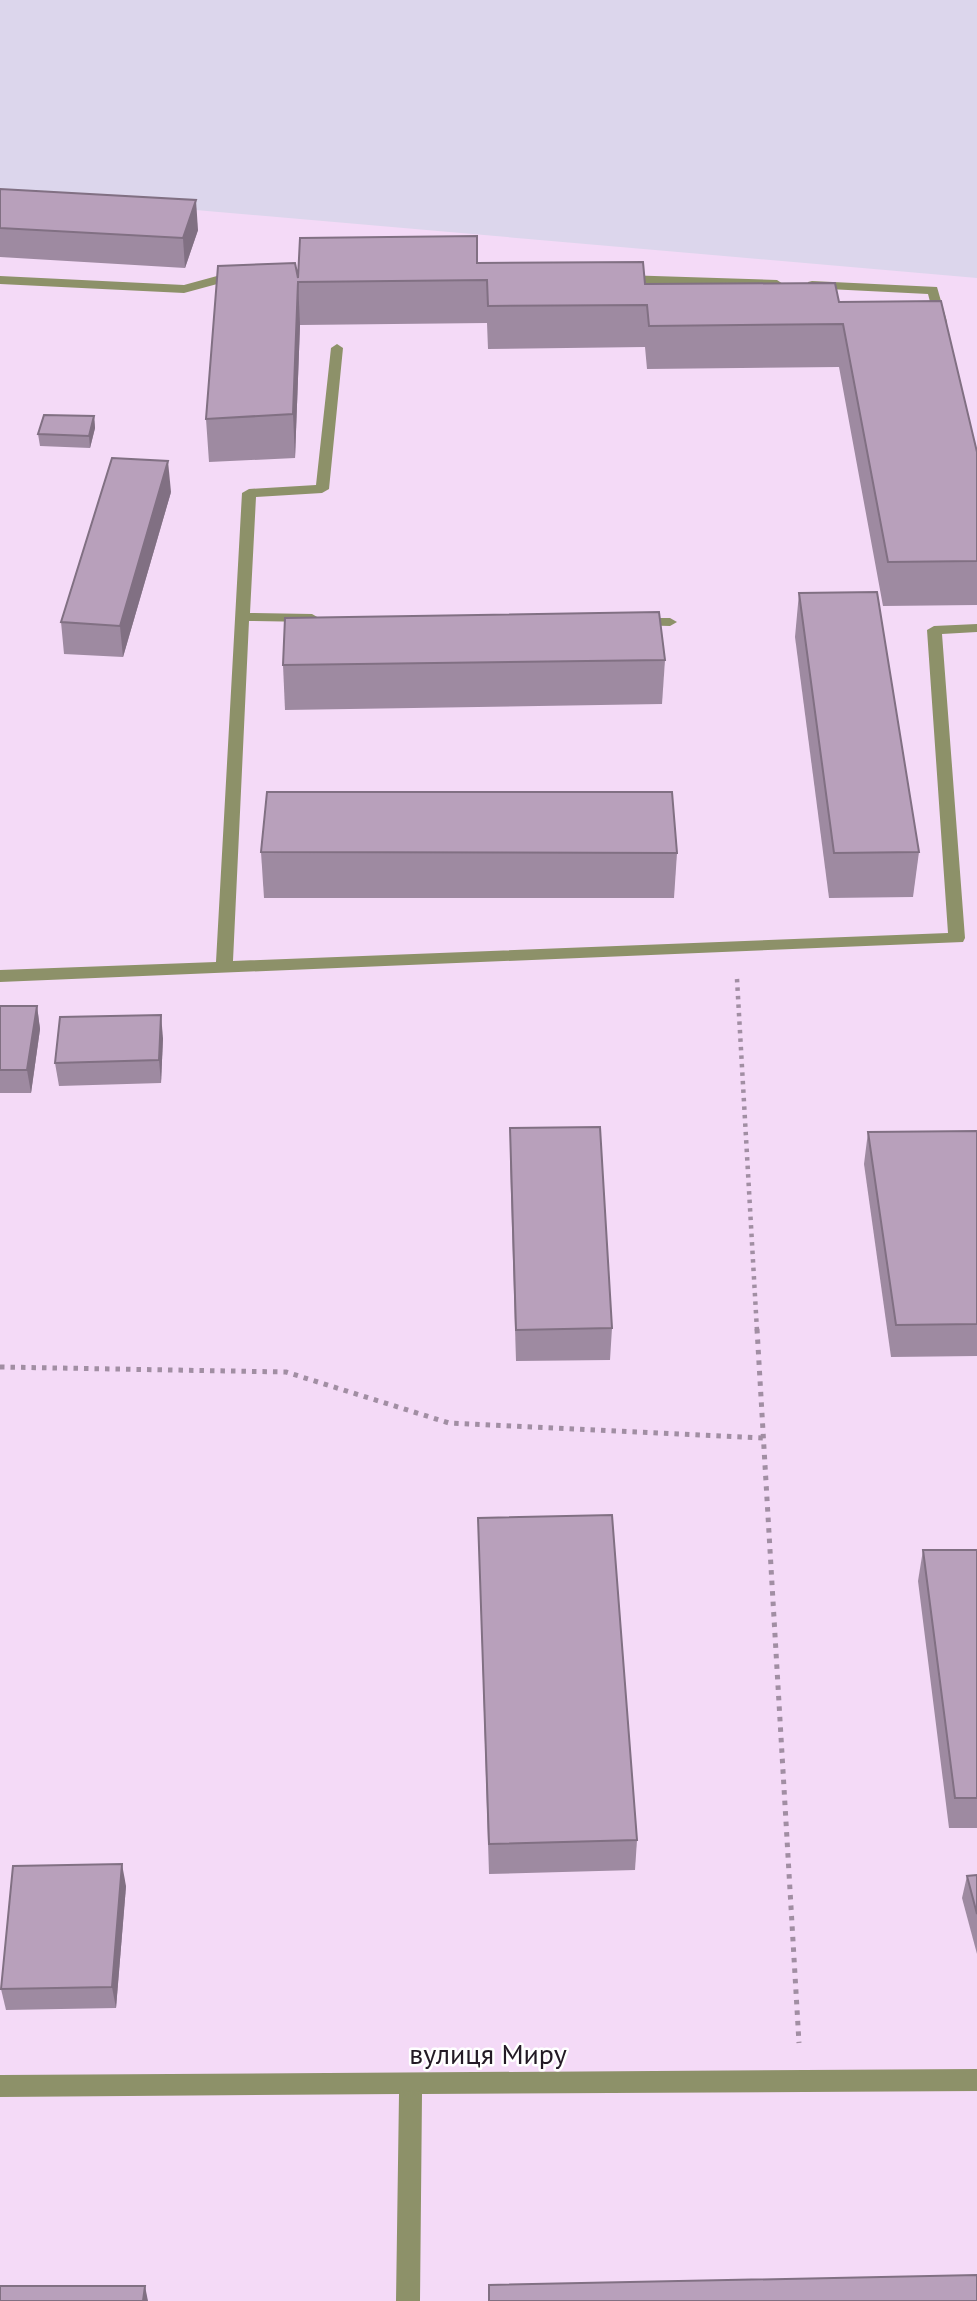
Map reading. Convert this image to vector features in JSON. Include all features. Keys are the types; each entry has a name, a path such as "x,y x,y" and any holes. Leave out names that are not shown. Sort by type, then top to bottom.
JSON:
{"street":[{"path":"0,280 184,289 250,271"},
{"path":"604,278 933,290 946,342"},
{"path":"224,967 249,493 322,489 337,348"},
{"path":"242,617 325,618"},
{"path":"629,622 670,622"},
{"path":"0,976 957,938 934,630 977,628"},
{"name":"вулиця Миру","path":"0,2086 977,2080"},
{"path":"408,2301 411,2083"}],"path":[{"path":"735,947 801,2081"},
{"path":"0,1367 286,1372 449,1423 764,1438"}],"shaded area":[{"path":"0,0 977,0 977,278 0,193"}],"building":[{"path":"0,189 196,200 183,238 0,228"},
{"path":"477,236 477,263 643,262 645,284 835,283 839,302 941,301 977,452 977,561 888,562 843,324 649,326 647,305 488,306 487,280 298,282 293,414 206,419 218,266 295,263 298,278 300,238"},
{"path":"44,415 94,416 89,436 38,434"},
{"path":"112,458 168,461 120,626 61,622"},
{"path":"877,592 919,852 834,853 799,593"},
{"path":"659,612 665,660 283,665 285,618"},
{"path":"267,792 672,792 677,853 261,852"},
{"path":"0,1006 37,1006 27,1070 0,1070"},
{"path":"161,1015 159,1060 55,1063 60,1017"},
{"path":"600,1127 612,1328 516,1330 510,1128"},
{"path":"977,1131 977,1324 896,1325 868,1132"},
{"path":"612,1515 637,1840 489,1844 478,1518"},
{"path":"923,1550 977,1550 977,1798 955,1798"},
{"path":"122,1864 112,1987 1,1989 13,1866"},
{"path":"977,1875 977,1914 967,1876"},
{"path":"977,2275 977,2301 489,2301 489,2285"},
{"path":"0,2286 145,2286 143,2301 0,2301"}]}
